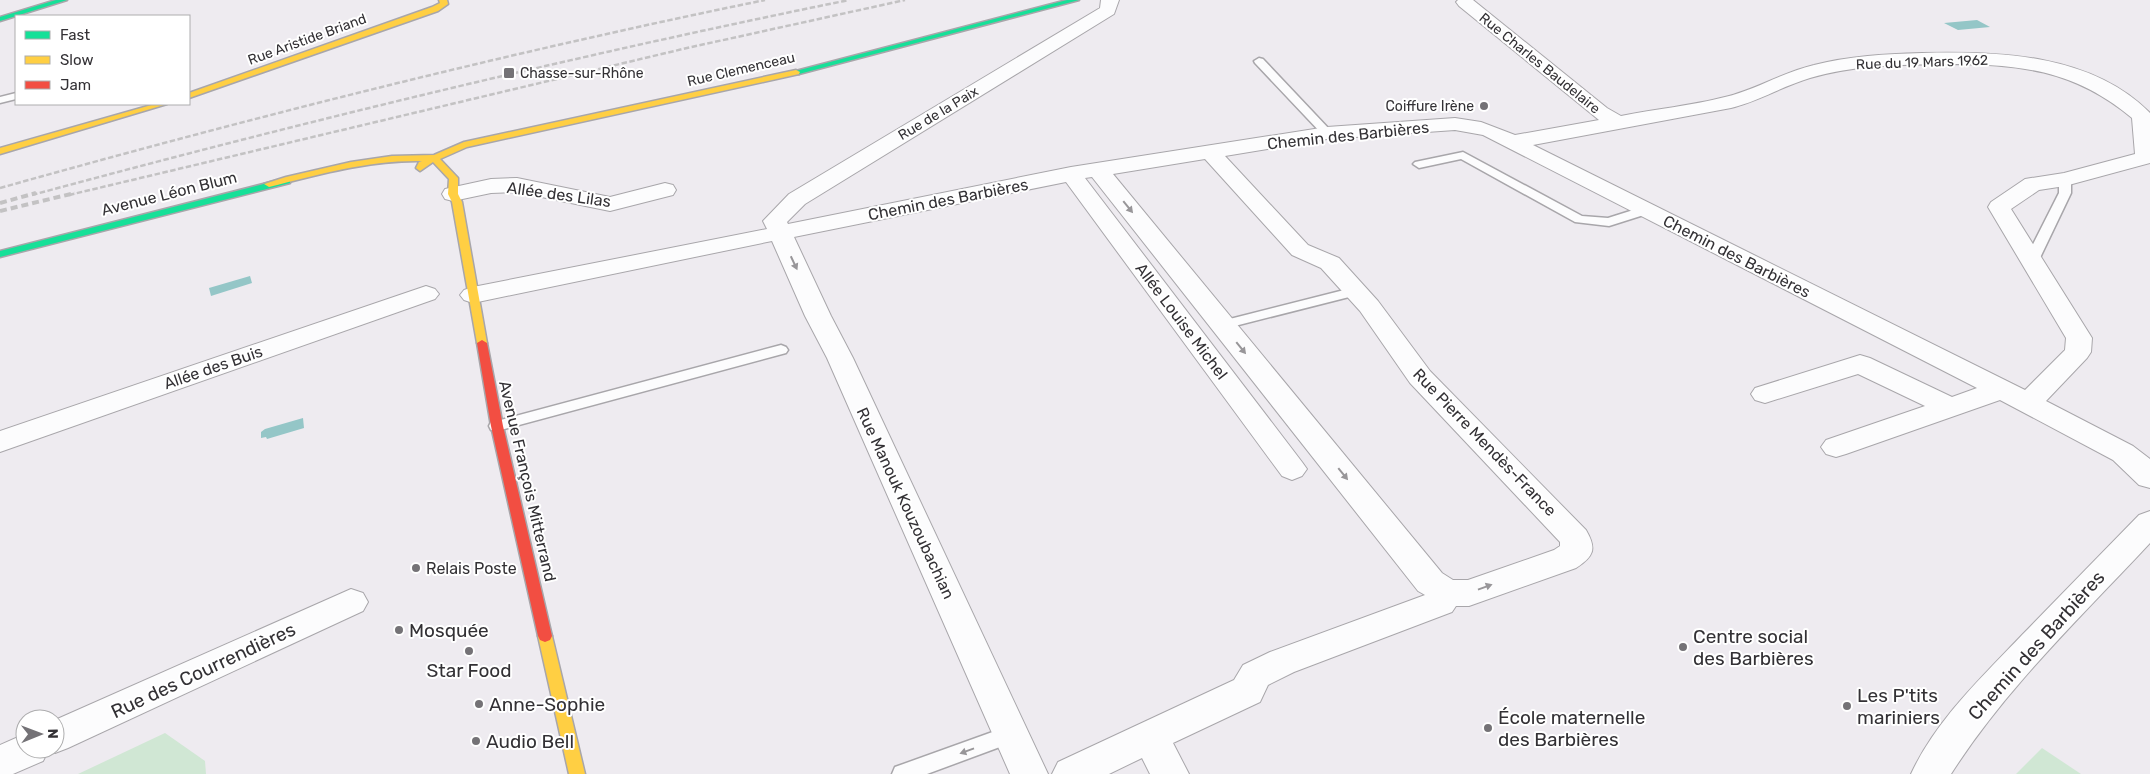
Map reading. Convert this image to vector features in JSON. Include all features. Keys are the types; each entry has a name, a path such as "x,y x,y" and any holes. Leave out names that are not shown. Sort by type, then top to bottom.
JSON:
{"street":[{"name":"Rue Aristide Briand","path":"190,96 434,9 444,4 444,0"},
{"name":"Rue Clemenceau","path":"416,171 434,158 464,145 768,79 1075,0"},
{"name":"Rue de la Paix","path":"780,233 775,220 797,199 1108,10 1110,0"},
{"path":"16,15 75,1"},
{"name":"Rue Charles Baudelaire","path":"1464,2 1600,112 1617,122"},
{"path":"29,15 60,4"},
{"path":"0,19 15,15"},
{"path":"0,25 15,20"},
{"name":"Rue du 19 Mars 1962","path":"1512,142 1732,101 1802,74 1877,61 2000,59 2029,63 2088,80 2116,94 2125,99 2142,116 2142,128 2149,151 2145,158 2065,179 2033,184 1999,206 2031,262 2079,338 2078,352 2028,403"},
{"path":"0,151 160,105"},
{"name":"Chemin des Barbières","path":"473,294 1071,174 1327,133 1454,124 1474,126 1512,142 2028,403 2123,453 2150,477"},
{"name":"Rue Pierre Mendès-France","path":"1210,152 1300,250 1330,263 1369,306 1420,377 1575,538 1577,551 1565,559 1469,593 1447,593"},
{"path":"269,184 374,159 412,156 434,158"},
{"name":"Avenue François Mitterrand","path":"434,158 454,178 448,192 457,202 497,426 577,774"},
{"name":"Avenue Léon Blum","path":"0,254 269,184 370,163 398,161 416,171"},
{"name":"Avenue Léon Blum","path":"348,169 416,171"},
{"path":"1071,774 1151,738 1247,691 1255,675 1282,662 1440,603 1447,593 1430,582 1098,170"},
{"name":"Allée Louise Michel","path":"1071,174 1292,469"},
{"name":"Allée des Lilas","path":"448,192 491,186 517,185 610,204 665,190"},
{"name":"Rue Manouk Kouzoubachian","path":"780,233 818,316 840,358 1030,774"},
{"name":"Allée des Buis","path":"0,442 426,294"},
{"path":"1765,394 1860,364 1950,407"},
{"path":"1836,447 2001,390"},
{"name":"Chemin des Barbières","path":"1930,774 1959,730 1986,696 2150,523"},
{"name":"Rue des Courrendières","path":"65,732 351,602"},
{"path":"1151,738 1170,774"},
{"path":"0,762 15,756"}],"lane":[{"path":"1259,61 1327,133"},
{"path":"0,100 15,96"},
{"path":"1418,164 1462,155 1579,219 1609,222 1646,210"},
{"path":"2031,262 2066,193 2065,179"},
{"path":"1223,325 1356,291"},
{"path":"497,426 781,350"},
{"path":"902,774 1012,734"}],"green space":[{"path":"165,733 205,761 206,774 78,774"},
{"path":"2042,748 2081,774 2016,774"}],"water":[{"path":"1977,20 1990,27 1958,30 1944,23"},
{"path":"250,276 252,283 211,296 209,288"},
{"path":"303,418 304,428 267,439 266,437 261,438 261,432 265,429"}],"railway":[{"path":"0,188 190,136 381,87 668,20 765,0"},
{"path":"32,195 439,91 746,21 849,0"},
{"path":"69,195 687,48 905,0"},
{"path":"0,203 36,193"},
{"path":"0,211 75,193"}],"traffic: fast":[{"path":"0,19 63,0"},
{"path":"796,72 1075,0"},
{"path":"0,254 287,181"}],"traffic: slow":[{"path":"190,96 435,9 444,4 443,0"},
{"path":"420,168 422,164 464,145 796,72"},
{"path":"0,151 160,105"},
{"path":"269,184 310,173 371,161 434,158 454,178 453,194 457,202 482,343"},
{"path":"545,636 577,774"}],"traffic: jam":[{"path":"482,343 497,426 545,636"}],"place":[{"name":"Chasse-sur-Rhône","path":"509,73"},
{"name":"Coiffure Irène","path":"1484,106"},
{"name":"Relais Poste","path":"416,568"},
{"name":"Mosquée","path":"399,630"},
{"name":"Centre social des Barbières","path":"1683,647"},
{"name":"Star Food","path":"469,651"},
{"name":"Anne-Sophie","path":"479,704"},
{"name":"Les P'tits mariniers","path":"1847,706"},
{"name":"École maternelle des Barbières","path":"1488,728"},
{"name":"Audio Bell","path":"476,741"}]}
